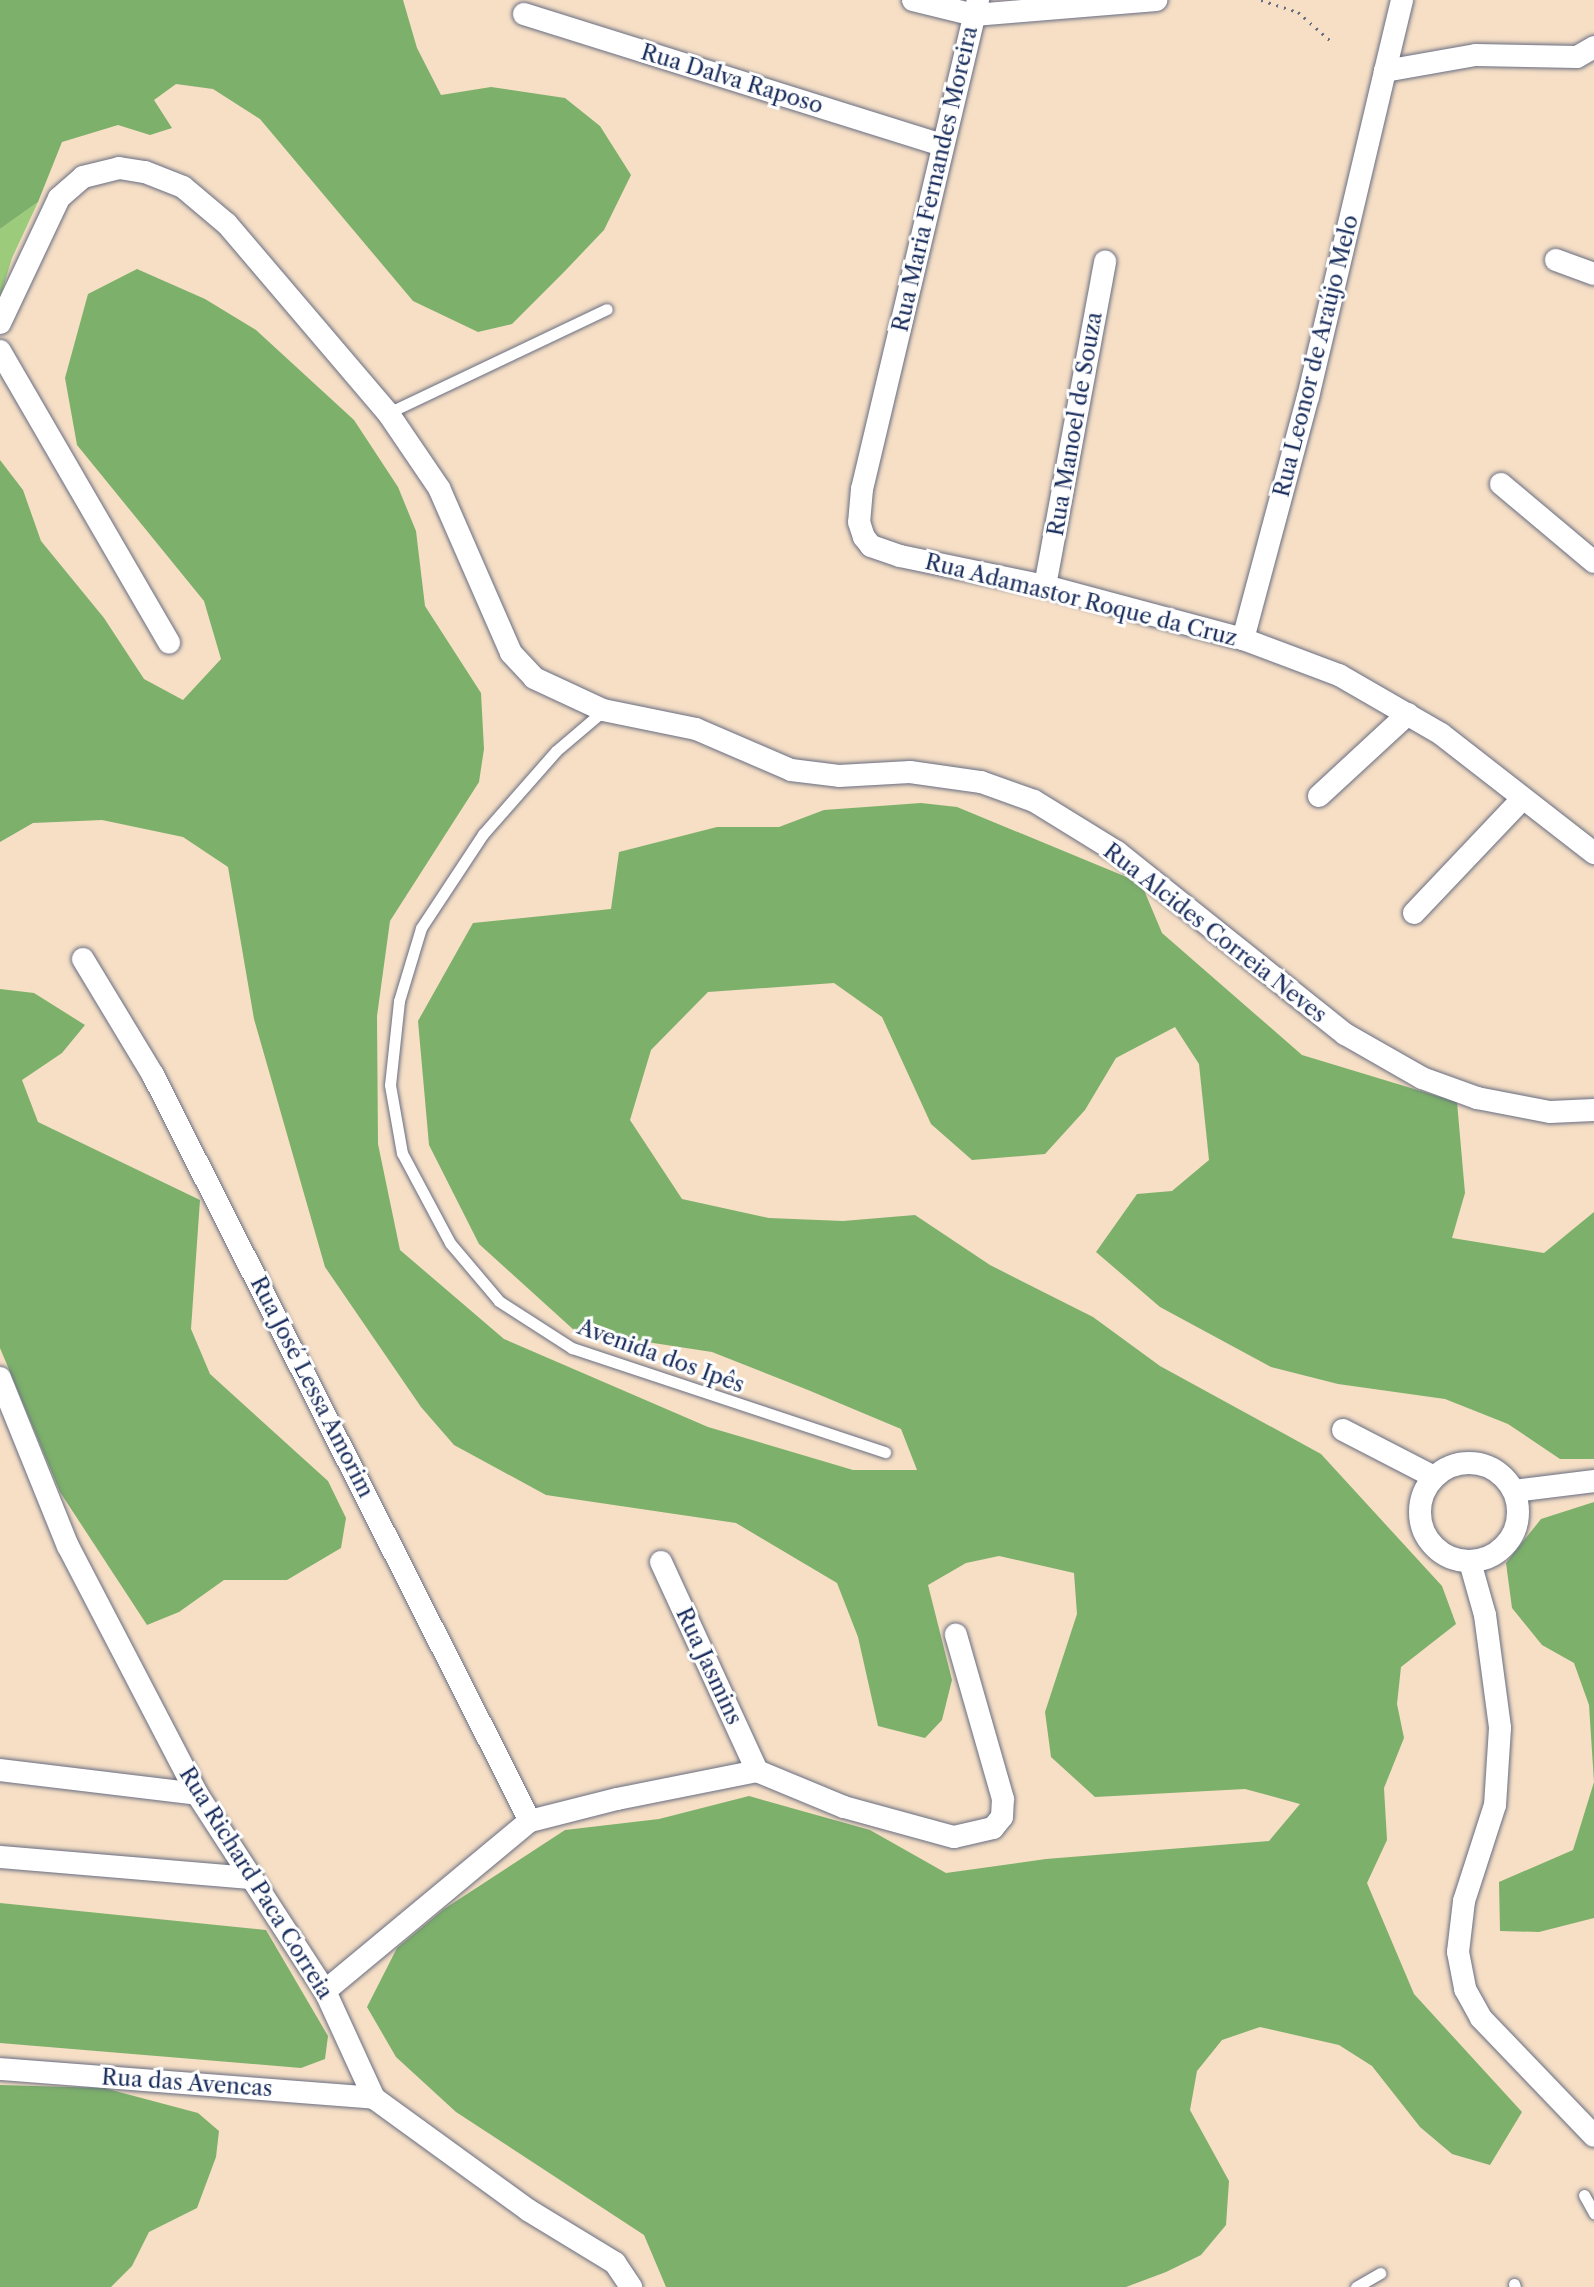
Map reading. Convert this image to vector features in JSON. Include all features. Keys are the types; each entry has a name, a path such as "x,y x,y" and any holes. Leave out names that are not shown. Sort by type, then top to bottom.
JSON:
{"street":[{"path":"913,0 976,7"},
{"name":"Rua Maria Fernandes Moreira","path":"859,522 941,145 976,7 1156,0"},
{"name":"Rua Leonor de Araújo Melo","path":"1243,639 1308,397 1402,0"},
{"name":"Rua Dalva Raposo","path":"524,14 941,145"},
{"path":"1385,71 1476,55 1577,57 1594,47"},
{"name":"Rua Alcides Correia Neves","path":"0,323 59,198 83,177 119,168 145,172 183,187 227,224 388,413 439,488 511,653 534,678 603,710 696,729 791,770 839,776 910,772 981,782 1034,801 1117,852 1345,1034 1422,1078 1477,1098 1550,1112 1594,1110"},
{"path":"1556,260 1594,274"},
{"name":"Rua Manoel de Souza","path":"1045,586 1105,261"},
{"path":"0,351 169,642"},
{"path":"1501,484 1594,562"},
{"name":"Rua Adamastor Roque da Cruz","path":"859,522 871,546 900,556 1045,586 1243,639 1339,675 1408,714 1594,853"},
{"path":"1319,796 1408,714"},
{"path":"1414,913 1523,798"},
{"name":"Rua José Lessa Amorim","path":"83,959 175,1118 530,1821"},
{"name":"Rua Richard Paca Correia","path":"0,1378 68,1546 197,1794 325,1991 374,2098 515,2201 615,2263 631,2287"},
{"path":"1343,1430 1434,1477"},
{"path":"1477,1463 1499,1473 1514,1491 1518,1507 1511,1538 1494,1554 1470,1562 1439,1551 1424,1532 1419,1507 1434,1477 1446,1468 1477,1463"},
{"path":"1514,1491 1594,1481"},
{"name":"Rua Jasmins","path":"661,1562 757,1771"},
{"path":"1470,1562 1485,1615 1500,1728 1495,1805 1464,1901 1458,1952 1465,1989 1481,2018 1594,2136"},
{"path":"325,1991 530,1821 757,1771 844,1807 954,1837 993,1828 1002,1817 1003,1799 956,1635"},
{"path":"0,1770 197,1794"},
{"path":"0,1857 251,1878"},
{"name":"Rua das Avencas","path":"0,2069 374,2098"}],"lane":[{"path":"388,413 607,309"},
{"name":"Avenida dos Ipês","path":"603,710 556,751 483,834 421,928 399,1001 390,1085 402,1153 450,1243 499,1301 572,1348 885,1452"},
{"path":"1584,2195 1594,2213"},
{"path":"1356,2287 1380,2273"}],"path":[{"path":"1261,0 1298,12 1332,42"}],"green space":[{"path":"0,0 403,0 417,48 441,95 491,87 565,98 600,126 631,175 604,230 564,272 512,324 478,332 413,301 260,119 213,89 176,84 154,100 172,128 150,135 118,125 62,142 38,202 0,229"},
{"path":"38,202 12,258 0,298 0,229"},
{"path":"137,269 205,299 256,330 354,420 398,487 416,531 425,606 481,693 484,749 479,782 390,921 377,1016 378,1144 400,1250 504,1339 708,1427 853,1470 917,1470 901,1429 808,1390 712,1352 575,1331 479,1244 429,1145 418,1021 473,923 611,909 619,852 717,827 779,827 824,810 921,803 957,807 1141,883 1162,933 1302,1055 1457,1102 1465,1193 1452,1238 1544,1253 1594,1212 1594,1459 1560,1459 1508,1424 1445,1399 1338,1384 1271,1367 1160,1307 1096,1252 1137,1194 1172,1191 1209,1160 1199,1064 1175,1027 1116,1058 1085,1110 1045,1154 972,1160 931,1124 882,1017 834,983 708,992 651,1050 630,1120 682,1199 769,1218 843,1221 915,1215 990,1265 1093,1317 1160,1366 1321,1454 1442,1586 1456,1624 1401,1667 1397,1704 1404,1738 1384,1788 1387,1840 1367,1883 1414,1994 1522,2112 1490,2165 1452,2154 1420,2127 1372,2066 1339,2045 1260,2027 1222,2040 1197,2071 1190,2110 1229,2181 1226,2225 1201,2255 1166,2272 1126,2287 666,2287 644,2235 456,2112 396,2057 367,2007 397,1948 444,1909 565,1830 659,1819 749,1796 870,1830 946,1873 1046,1859 1269,1841 1300,1804 1245,1789 1095,1797 1051,1757 1045,1712 1077,1614 1074,1573 999,1556 966,1563 928,1585 952,1680 942,1720 925,1738 878,1726 858,1637 837,1583 736,1523 546,1495 454,1445 421,1407 325,1267 254,1019 228,867 183,837 102,820 33,823 0,842 0,460 23,490 41,541 104,618 144,679 183,700 221,659 204,601 77,445 65,378 88,294"},
{"path":"0,989 34,993 85,1025 62,1053 22,1080 38,1122 200,1200 191,1329 210,1374 328,1481 346,1518 341,1548 287,1580 224,1580 179,1612 147,1625 60,1492 0,1348"},
{"path":"1594,1502 1594,1782 1589,1705 1574,1663 1542,1645 1512,1608 1506,1563 1541,1519"},
{"path":"1594,1782 1594,1918 1539,1932 1500,1931 1499,1882 1573,1850"},
{"path":"0,1903 266,1930 328,2036 325,2059 301,2068 0,2043"},
{"path":"0,2085 104,2088 198,2113 219,2131 216,2157 197,2208 149,2232 132,2266 111,2287 0,2287"}]}
